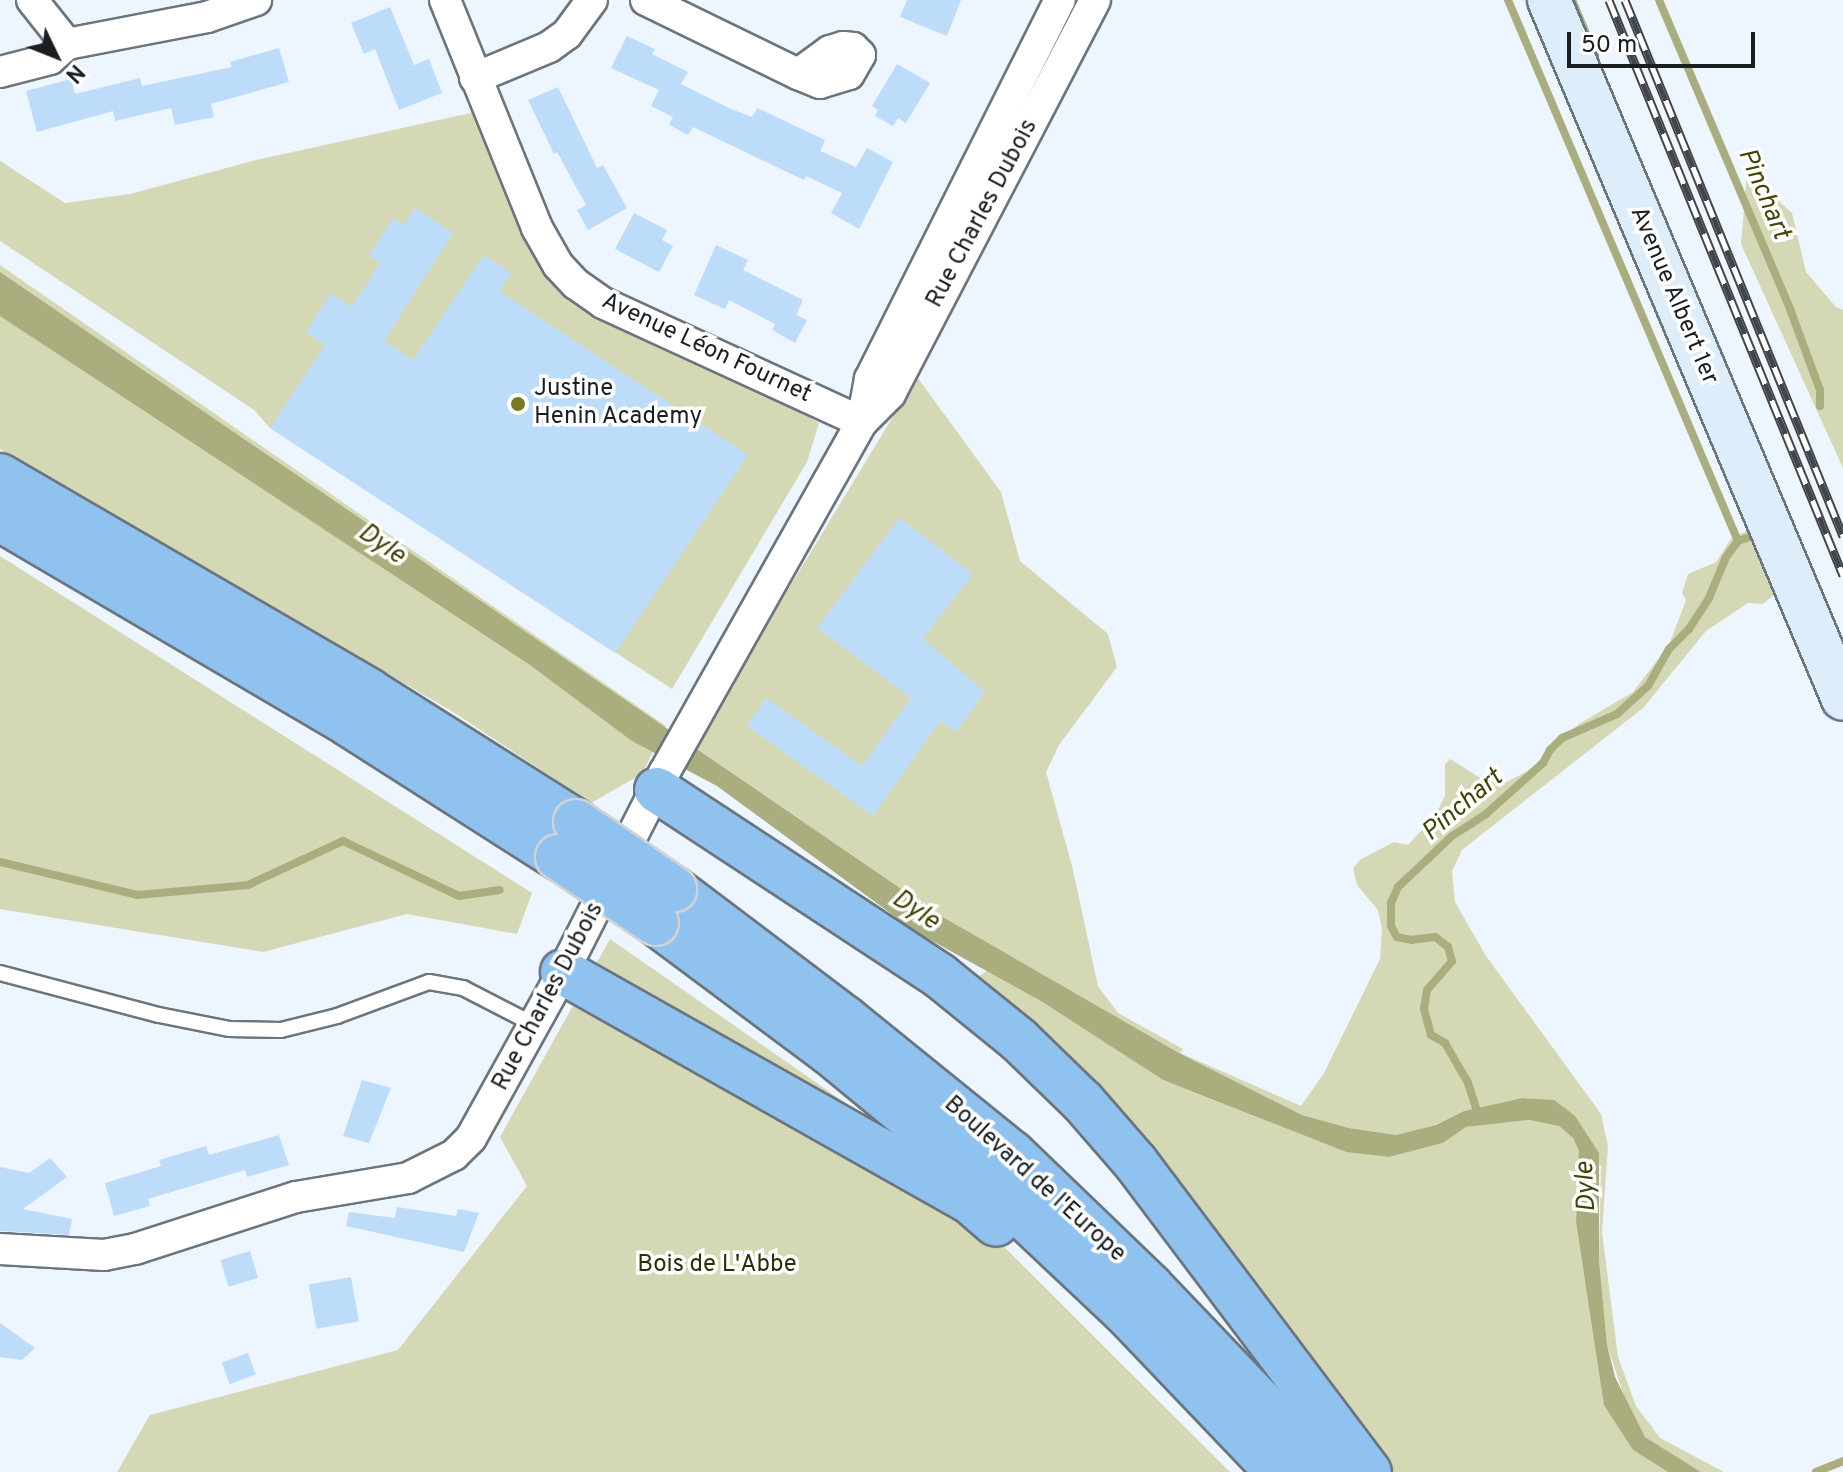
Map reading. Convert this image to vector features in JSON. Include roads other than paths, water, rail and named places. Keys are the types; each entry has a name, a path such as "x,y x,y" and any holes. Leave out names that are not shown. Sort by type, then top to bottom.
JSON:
{"highway":[{"path":"0,476 369,691 567,840 665,906"},
{"path":"0,519 349,724 567,840"},
{"path":"660,781 940,976 1019,1040 1083,1102 1136,1163 1369,1472"},
{"name":"Boulevard de l'Europe","path":"665,906 828,1051 987,1182 1125,1312 1278,1472"},
{"name":"Boulevard de l'Europe","path":"665,906 846,1019 1013,1154 1150,1286 1328,1472"},
{"path":"563,972 971,1202 1081,1300 1125,1312"}],"main road":[{"name":"Avenue Albert 1er","path":"1549,0 1843,699"}],"street":[{"path":"32,0 67,44"},
{"path":"0,72 50,59 67,44 207,17 256,0"},
{"name":"Avenue Léon Fournet","path":"445,0 537,228 558,265 576,284 603,303 862,422"},
{"path":"475,78 549,47 567,34 592,0"},
{"path":"646,0 798,74"},
{"name":"Rue Charles Dubois","path":"862,422 870,379 1060,0"},
{"name":"Rue Charles Dubois","path":"0,1249 104,1255 296,1197 408,1178 454,1155 471,1138 535,1025 689,729 862,422 890,394 1095,0"}],"lane":[{"path":"0,973 159,1015 229,1029 281,1030 337,1016 429,982 463,988 535,1025"}],"water":[{"name":"Dyle","path":"0,272 941,916 1179,1053 1302,1115 1349,1128 1396,1135 1436,1125 1464,1111 1522,1098 1554,1100 1575,1116 1599,1153 1599,1260 1607,1345 1615,1377 1645,1437 1701,1472 1668,1472 1633,1450 1604,1405 1576,1222 1579,1151 1573,1138 1559,1126 1529,1120 1466,1127 1443,1143 1389,1157 1346,1152 1163,1080 1041,1001 916,932 717,786 632,741 530,665 0,316"}],"waterway":[{"path":"1508,0 1738,541"},
{"path":"1572,0 1595,55"},
{"name":"Pinchart","path":"1659,0 1790,309 1820,390 1820,406"},
{"name":"Pinchart","path":"1479,1117 1467,1081 1445,1043 1431,1035 1424,1009 1427,990 1452,961 1448,947 1435,937 1412,940 1397,937 1391,926 1391,903 1398,887 1452,836 1486,814 1543,763 1562,738 1617,714 1648,686 1669,649 1689,629 1709,598 1726,557 1738,541 1749,537"},
{"path":"0,862 137,895 248,885 343,841 459,896 500,890"},
{"path":"1816,1472 1843,1461"}],"railway":[{"path":"1609,0 1843,575"},
{"path":"1625,0 1843,536"}],"place":[{"name":"Justine Henin Academy","path":"518,404"}],"park label":[{"name":"Bois de L'Abbe","path":"717,1266"}]}
